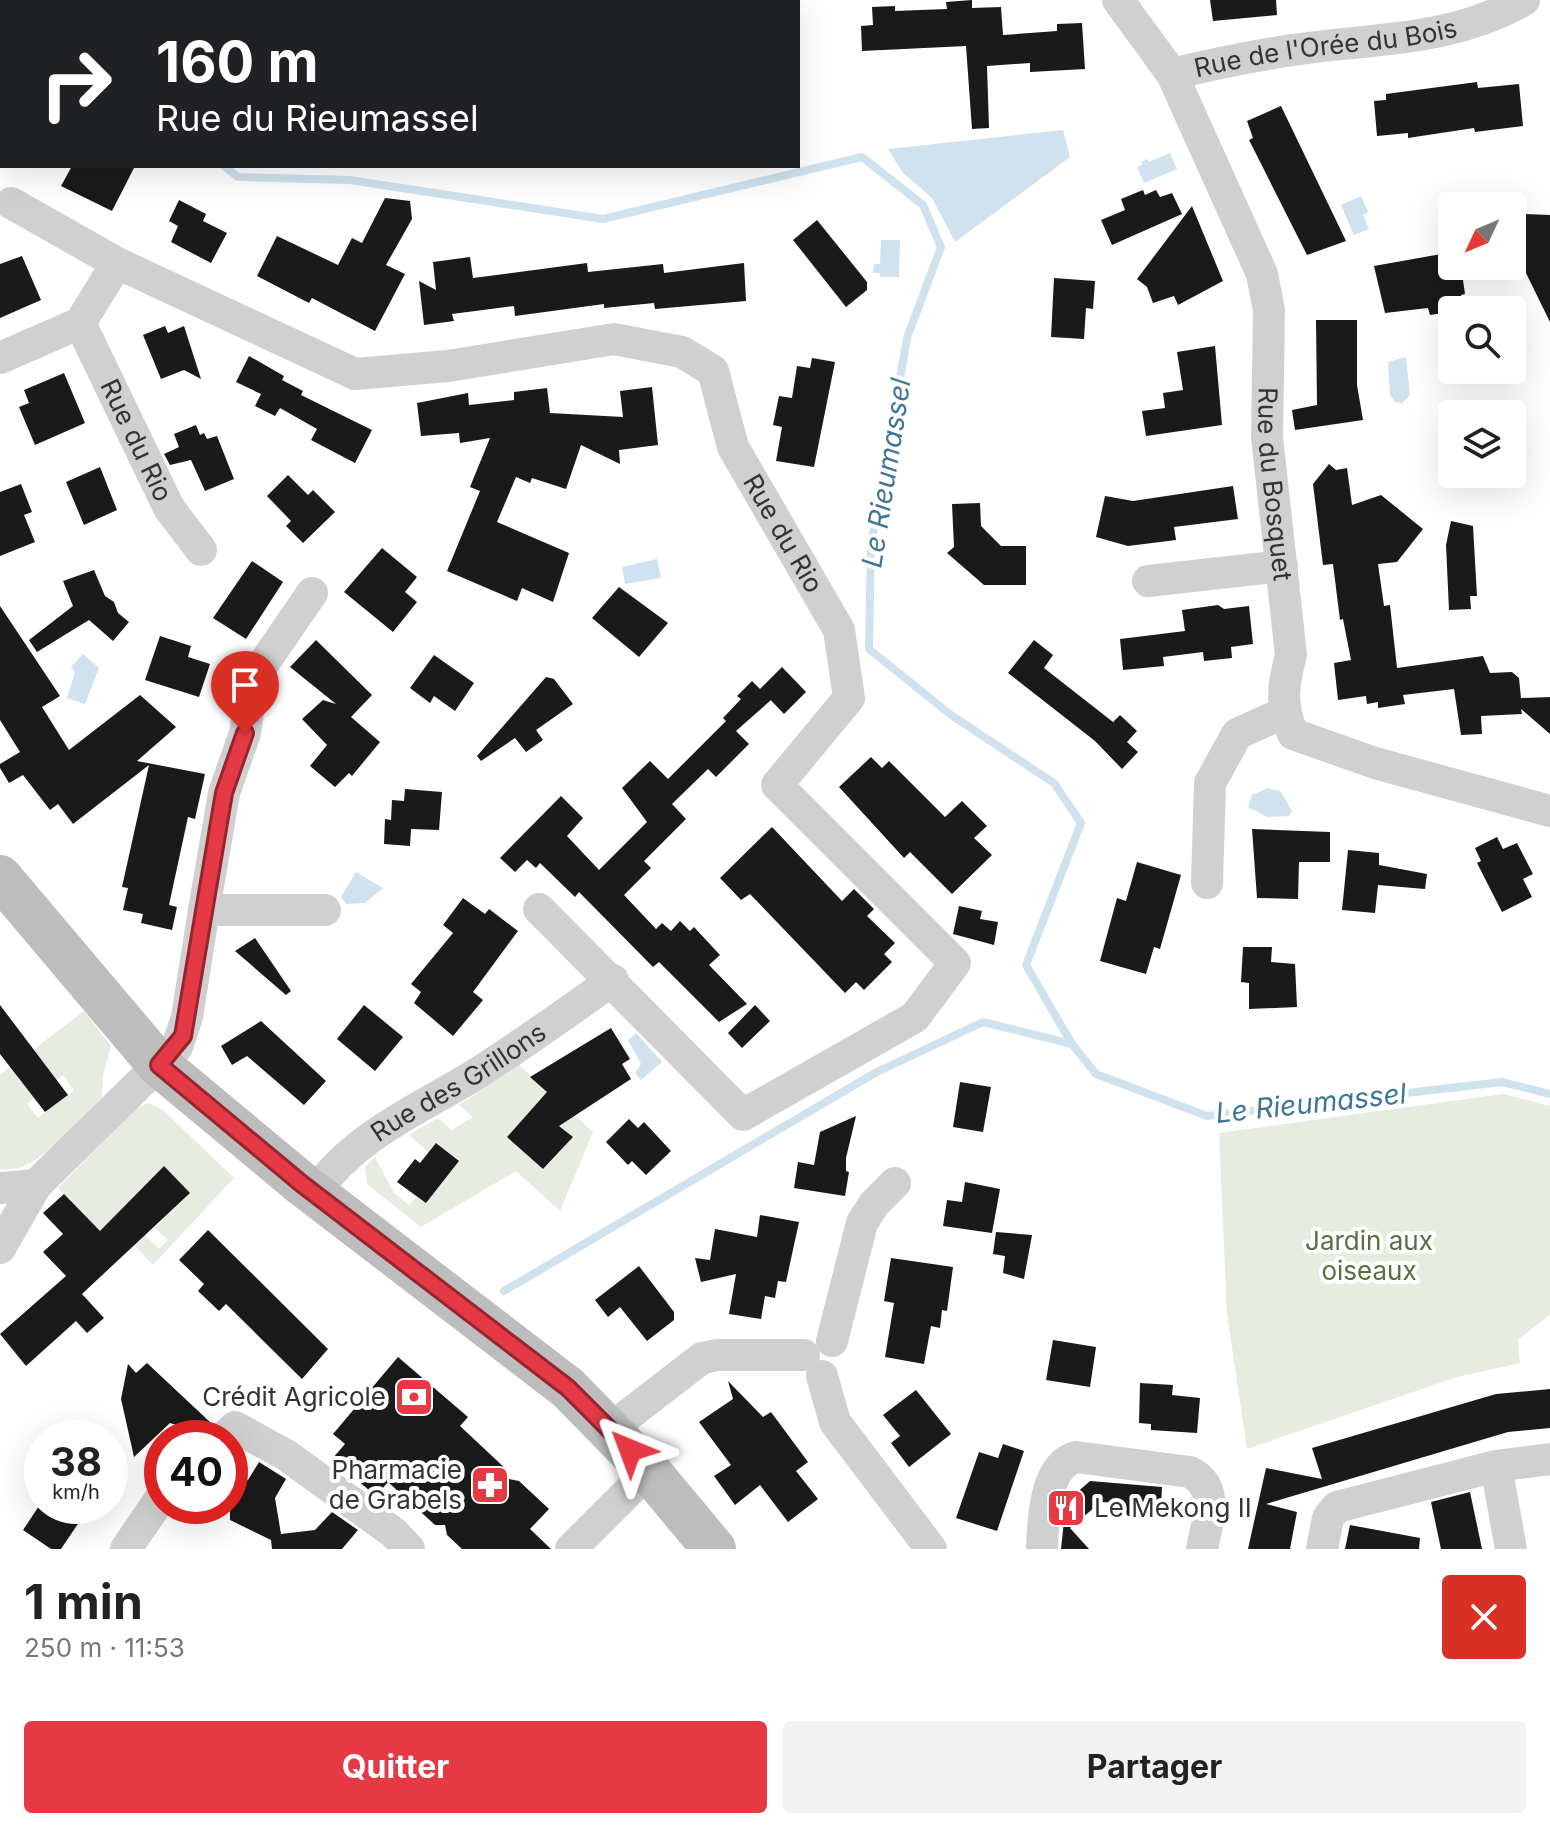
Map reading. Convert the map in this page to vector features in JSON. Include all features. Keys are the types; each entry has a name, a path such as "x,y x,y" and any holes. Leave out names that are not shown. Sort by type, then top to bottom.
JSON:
{"street":[{"name":"Rue du Bosquet","path":"1118,0 1172,74 1262,274 1269,310 1267,437 1291,655 1283,684 1283,713"},
{"name":"Rue de l'Orée du Bois","path":"1172,74 1288,50 1389,41 1491,19 1524,0"},
{"name":"Rue du Rio","path":"11,203 117,263 355,374 448,366 614,339 682,352 713,371 733,447 839,630 849,698 777,785 955,963 915,1017 743,1115 613,980"},
{"path":"0,358 80,323 117,263"},
{"name":"Rue du Rio","path":"80,323 169,508 201,550"},
{"path":"1148,581 1282,566"},
{"path":"0,1248 36,1185 159,1065 183,1036 224,793 245,733 253,679 312,593"},
{"path":"1207,883 1210,783 1237,734 1283,713 1293,734 1375,763 1550,811"},
{"path":"0,877 159,1065 314,1194 568,1388 649,1471 714,1549"},
{"path":"539,909 613,980"},
{"path":"204,910 325,910"},
{"name":"Rue des Grillons","path":"314,1194 350,1152 388,1124 481,1071 613,980"},
{"path":"895,1183 874,1204 862,1223 819,1357 835,1422 931,1549"},
{"path":"0,1188 36,1185"},
{"path":"610,1429 702,1358 717,1355 819,1357"},
{"path":"248,1434 286,1455 394,1533 409,1549"},
{"path":"1042,1549 1043,1515 1056,1474 1066,1460 1076,1457 1190,1472 1200,1477 1211,1497 1202,1549"},
{"path":"1322,1549 1328,1518 1337,1507 1496,1466 1550,1459"},
{"path":"1496,1466 1511,1549"},
{"path":"571,1549 649,1471"},
{"path":"126,1549 144,1522"}],"green space":[{"path":"84,1011 111,1046 103,1075 102,1097 56,1145 27,1164 13,1169 0,1169 0,1075","holes":["40,1059 56,1080 63,1075 74,1090 38,1118 27,1104 34,1098 17,1077"]},
{"path":"519,1065 593,1132 560,1211 516,1171 421,1227 367,1184 365,1167 375,1157 394,1193 409,1205 416,1196 426,1203 459,1161 437,1143 429,1153 409,1135 438,1118 452,1130 473,1117 459,1105","holes":["536,1106 573,1137 544,1169 507,1137"]},
{"name":"Jardin aux oiseaux","path":"1503,1094 1550,1106 1550,1314 1518,1340 1520,1363 1457,1377 1247,1449 1227,1314 1219,1133"},
{"path":"148,1103 163,1110 234,1178 153,1265 116,1226 105,1237 58,1188 136,1108","holes":["164,1166 190,1193 155,1228 168,1240 159,1249 120,1210"]}],"water":[{"path":"1063,130 1070,157 955,242 932,198 903,173 888,149"},
{"path":"1170,153 1177,169 1144,183 1137,167 1142,165 1141,162"},
{"path":"1361,196 1368,212 1363,215 1369,229 1354,235 1341,205"},
{"path":"881,240 900,240 899,277 880,277 880,273 873,273 874,264 880,264"},
{"path":"1406,357 1410,395 1402,403 1395,402 1390,395 1388,362"},
{"path":"657,559 661,578 625,584 622,567"},
{"path":"83,654 99,668 85,704 67,698 75,672 71,667"},
{"path":"1268,788 1281,792 1292,811 1289,816 1267,817 1248,807 1252,795"},
{"path":"356,872 383,888 365,903 346,904 341,897"},
{"path":"636,1033 662,1062 641,1080 635,1073 641,1064 628,1040"}],"building":[{"path":"972,0 972,8 1001,7 1003,35 1057,31 1057,24 1082,23 1085,69 1030,72 1030,63 987,66 989,128 972,129 966,46 862,51 861,26 873,25 872,7 895,6 895,11 947,9 946,2"},
{"path":"1210,0 1276,0 1277,15 1213,21"},
{"path":"1477,82 1478,88 1519,84 1523,126 1475,132 1474,128 1408,138 1408,133 1377,136 1374,101 1386,100 1386,94"},
{"path":"1281,106 1346,241 1307,255 1249,140 1253,138 1247,121"},
{"path":"71,168 134,168 112,211 61,186"},
{"path":"1143,190 1145,195 1156,190 1160,197 1172,193 1182,214 1112,245 1101,220 1125,210 1121,199"},
{"path":"385,198 410,201 412,219 386,265 405,274 375,331 312,298 309,303 257,276 277,236 338,265 352,238 362,243"},
{"path":"179,200 206,214 203,221 227,233 211,263 171,242 178,226 169,221"},
{"path":"1192,206 1223,281 1178,305 1174,296 1153,303 1147,287 1137,279"},
{"path":"1526,214 1550,215 1550,322 1526,273"},
{"path":"817,220 867,282 867,290 846,307 793,240"},
{"path":"1438,255 1438,280 1463,280 1465,294 1438,296 1438,314 1430,315 1428,308 1385,313 1374,266"},
{"path":"22,256 41,300 0,318 0,264"},
{"path":"470,257 473,278 587,263 588,272 663,264 664,273 744,263 746,301 655,309 654,303 604,308 604,304 515,316 514,306 452,314 454,321 424,325 419,281 436,290 433,262"},
{"path":"1054,278 1095,281 1093,309 1086,308 1084,339 1051,337"},
{"path":"1316,320 1357,320 1357,385 1363,420 1295,430 1292,410 1317,405"},
{"path":"165,326 168,333 184,326 201,379 184,370 161,379 143,335"},
{"path":"1215,346 1222,425 1146,436 1142,411 1165,408 1163,393 1183,390 1177,352"},
{"path":"249,356 284,376 282,380 303,391 301,395 372,430 355,463 311,440 317,429 280,408 275,416 255,406 261,394 236,382"},
{"path":"812,358 835,362 814,467 776,461 782,427 773,425 779,396 792,398 797,366 810,368"},
{"path":"64,373 85,423 35,445 19,407 29,403 24,390"},
{"path":"652,387 658,445 619,450 620,464 581,445 566,489 532,478 530,483 516,477 497,522 569,553 553,602 522,588 517,601 447,571 480,491 470,487 490,438 460,443 459,433 421,436 417,403 468,393 469,405 514,400 514,392 547,388 550,413 623,417 620,391"},
{"path":"196,425 200,435 204,433 207,439 217,436 234,479 205,491 191,460 170,465 164,454 179,447 174,434"},
{"path":"1329,464 1336,470 1347,468 1352,505 1381,495 1423,529 1397,562 1378,564 1384,606 1390,605 1397,668 1483,656 1490,673 1512,672 1519,678 1521,698 1550,697 1550,734 1521,709 1522,714 1481,716 1482,734 1461,735 1454,689 1403,695 1405,704 1378,708 1378,702 1367,704 1366,696 1338,700 1334,663 1351,660 1343,619 1340,620 1333,564 1323,565 1313,484"},
{"path":"100,467 117,510 84,525 66,482"},
{"path":"288,475 308,495 313,490 335,512 303,543 286,526 291,521 267,496"},
{"path":"21,484 32,512 24,515 35,542 0,556 0,492"},
{"path":"1233,486 1238,519 1174,527 1176,540 1128,546 1096,537 1105,496 1133,501"},
{"path":"980,503 981,526 1001,546 1026,546 1026,585 984,585 947,553 954,547 952,504"},
{"path":"1451,521 1473,526 1477,596 1470,596 1471,609 1449,610 1446,545"},
{"path":"382,548 417,577 405,592 417,602 393,632 344,592"},
{"path":"252,561 283,582 246,639 213,618"},
{"path":"94,570 105,596 114,602 118,613 129,622 113,641 89,620 37,652 29,640 73,606 63,581"},
{"path":"619,587 668,623 639,657 592,618"},
{"path":"1218,605 1224,609 1249,606 1253,644 1231,647 1232,658 1204,661 1203,652 1163,657 1164,666 1123,670 1120,639 1185,631 1182,610"},
{"path":"0,606 60,696 42,707 69,750 140,695 176,727 137,761 205,774 195,819 188,817 169,905 177,907 172,930 141,923 143,914 123,910 128,888 122,887 149,765 73,824 58,804 50,810 23,775 9,783 0,768 0,764 20,752 0,720"},
{"path":"160,636 191,646 188,657 210,664 199,697 145,680"},
{"path":"316,640 372,695 351,717 380,742 352,776 349,773 335,787 310,766 327,745 302,719 323,700 336,704 290,667"},
{"path":"1034,640 1053,655 1044,668 1113,722 1120,715 1137,731 1127,742 1138,752 1122,769 1095,741 1008,673"},
{"path":"434,655 474,683 455,711 434,696 430,703 410,688"},
{"path":"782,667 806,692 784,714 771,700 736,731 749,744 716,777 708,769 672,804 686,819 644,861 651,868 624,895 656,929 662,923 671,931 680,921 690,931 694,927 720,955 709,965 747,1004 719,1022 659,962 653,967 579,892 575,897 540,863 536,868 527,860 515,872 500,858 561,796 583,818 567,836 599,870 647,822 622,788 650,761 668,779 726,721 723,718 741,699 737,696 752,681 760,689"},
{"path":"546,677 554,679 573,704 536,730 543,740 526,752 515,738 481,761 477,756"},
{"path":"871,757 882,768 889,761 945,817 962,801 987,826 974,838 992,855 952,894 910,852 904,858 839,787"},
{"path":"405,789 442,792 439,830 411,829 410,846 384,844 385,819 391,820 392,800 404,801"},
{"path":"772,827 842,901 854,889 874,909 867,916 895,943 884,954 892,962 864,990 856,982 845,993 750,894 741,900 720,878"},
{"path":"1252,829 1330,832 1330,862 1299,862 1298,899 1257,898"},
{"path":"1497,837 1503,849 1517,843 1533,874 1523,879 1532,897 1502,912 1477,863 1481,861 1475,848"},
{"path":"1348,850 1379,853 1379,865 1427,874 1425,889 1378,885 1375,913 1342,910"},
{"path":"1137,862 1181,875 1160,949 1154,947 1146,974 1100,961 1117,898 1126,901"},
{"path":"463,898 485,914 489,909 518,931 473,992 483,1000 453,1036 414,1003 421,992 411,984 453,933 443,925"},
{"path":"959,906 982,911 980,919 998,922 994,945 953,934"},
{"path":"255,938 291,991 286,995 235,951"},
{"path":"1243,947 1272,947 1271,962 1295,964 1297,1007 1249,1009 1249,983 1241,982"},
{"path":"0,1005 68,1095 45,1112 0,1054"},
{"path":"364,1005 403,1037 375,1071 337,1039"},
{"path":"755,1005 770,1021 742,1048 728,1033"},
{"path":"261,1021 326,1081 304,1105 247,1056 232,1065 221,1046"},
{"path":"611,1028 630,1059 622,1064 631,1079 559,1126 573,1137 543,1169 507,1137 547,1092 530,1077"},
{"path":"960,1082 991,1087 983,1132 953,1127"},
{"path":"856,1116 846,1158 846,1171 849,1172 845,1196 794,1188 798,1162 814,1165 820,1132"},
{"path":"629,1119 638,1128 644,1122 671,1151 646,1175 632,1161 628,1165 606,1142"},
{"path":"436,1143 459,1161 426,1203 397,1182 415,1159 420,1163"},
{"path":"164,1166 190,1193 82,1294 104,1318 87,1333 76,1321 26,1366 0,1334 66,1276 43,1252 63,1234 43,1213 64,1194 100,1231"},
{"path":"965,1182 1000,1189 992,1233 943,1226 947,1200 962,1202"},
{"path":"760,1215 799,1222 786,1282 778,1281 775,1298 765,1296 761,1319 729,1314 736,1274 701,1282 695,1258 710,1260 715,1229 757,1237"},
{"path":"208,1230 328,1349 302,1379 226,1304 219,1311 198,1291 204,1284 179,1260"},
{"path":"996,1232 1032,1235 1024,1279 1003,1273 1005,1256 993,1254"},
{"path":"891,1258 953,1267 947,1311 942,1310 940,1328 931,1326 924,1364 885,1357 894,1303 884,1301"},
{"path":"639,1266 674,1312 674,1320 647,1341 620,1307 608,1317 595,1300"},
{"path":"1053,1340 1096,1347 1090,1387 1046,1380"},
{"path":"398,1357 468,1417 460,1426 507,1470 509,1479 519,1481 549,1509 530,1529 551,1549 462,1549 447,1535 445,1525 435,1525 388,1482 376,1496 332,1459 345,1444 333,1434"},
{"path":"147,1363 208,1420 144,1420 144,1448 134,1457 121,1399 128,1364 136,1373"},
{"path":"728,1381 763,1417 771,1412 808,1462 796,1471 818,1499 788,1522 760,1485 735,1505 714,1476 731,1465 699,1422 733,1399"},
{"path":"1140,1383 1173,1385 1172,1395 1200,1398 1197,1433 1151,1430 1151,1424 1139,1423"},
{"path":"1550,1389 1550,1428 1508,1432 1266,1504 1297,1512 1290,1549 1248,1549 1266,1468 1322,1479 1312,1448 1496,1394"},
{"path":"916,1390 951,1434 909,1467 891,1443 900,1436 883,1415"},
{"path":"1003,1444 1024,1451 997,1531 956,1518 979,1452 998,1458"},
{"path":"259,1462 286,1479 275,1498 281,1534 315,1530 332,1512 358,1530 342,1549 272,1549 271,1540 238,1524 248,1524 248,1480"},
{"path":"1090,1481 1162,1487 1161,1507 1149,1518 1128,1516 1117,1503 1101,1502 1070,1528 1089,1549 1061,1549 1066,1502"},
{"path":"1470,1492 1482,1549 1441,1549 1431,1502"},
{"path":"27,1524 78,1524 61,1549 51,1549 23,1530"},
{"path":"1350,1525 1420,1538 1419,1549 1345,1549"}],"waterway":[{"name":"Le Rieumassel","path":"227,168 238,177 350,180 603,219 862,157 923,205 941,247 907,338 871,545 869,649 951,715 1054,783 1081,823 1026,965 1072,1044 1096,1074 1207,1116 1502,1082 1550,1094"},
{"path":"504,1291 875,1073 983,1022 1072,1044"}],"place":[{"name":"Crédit Agricole","path":"414,1397"},
{"name":"Pharmacie de Grabels","path":"490,1485"},
{"name":"Le Mekong II","path":"1066,1508"}],"route":[{"path":"245,733 224,793 183,1036 159,1065 302,1184 568,1388 630,1450"}]}
